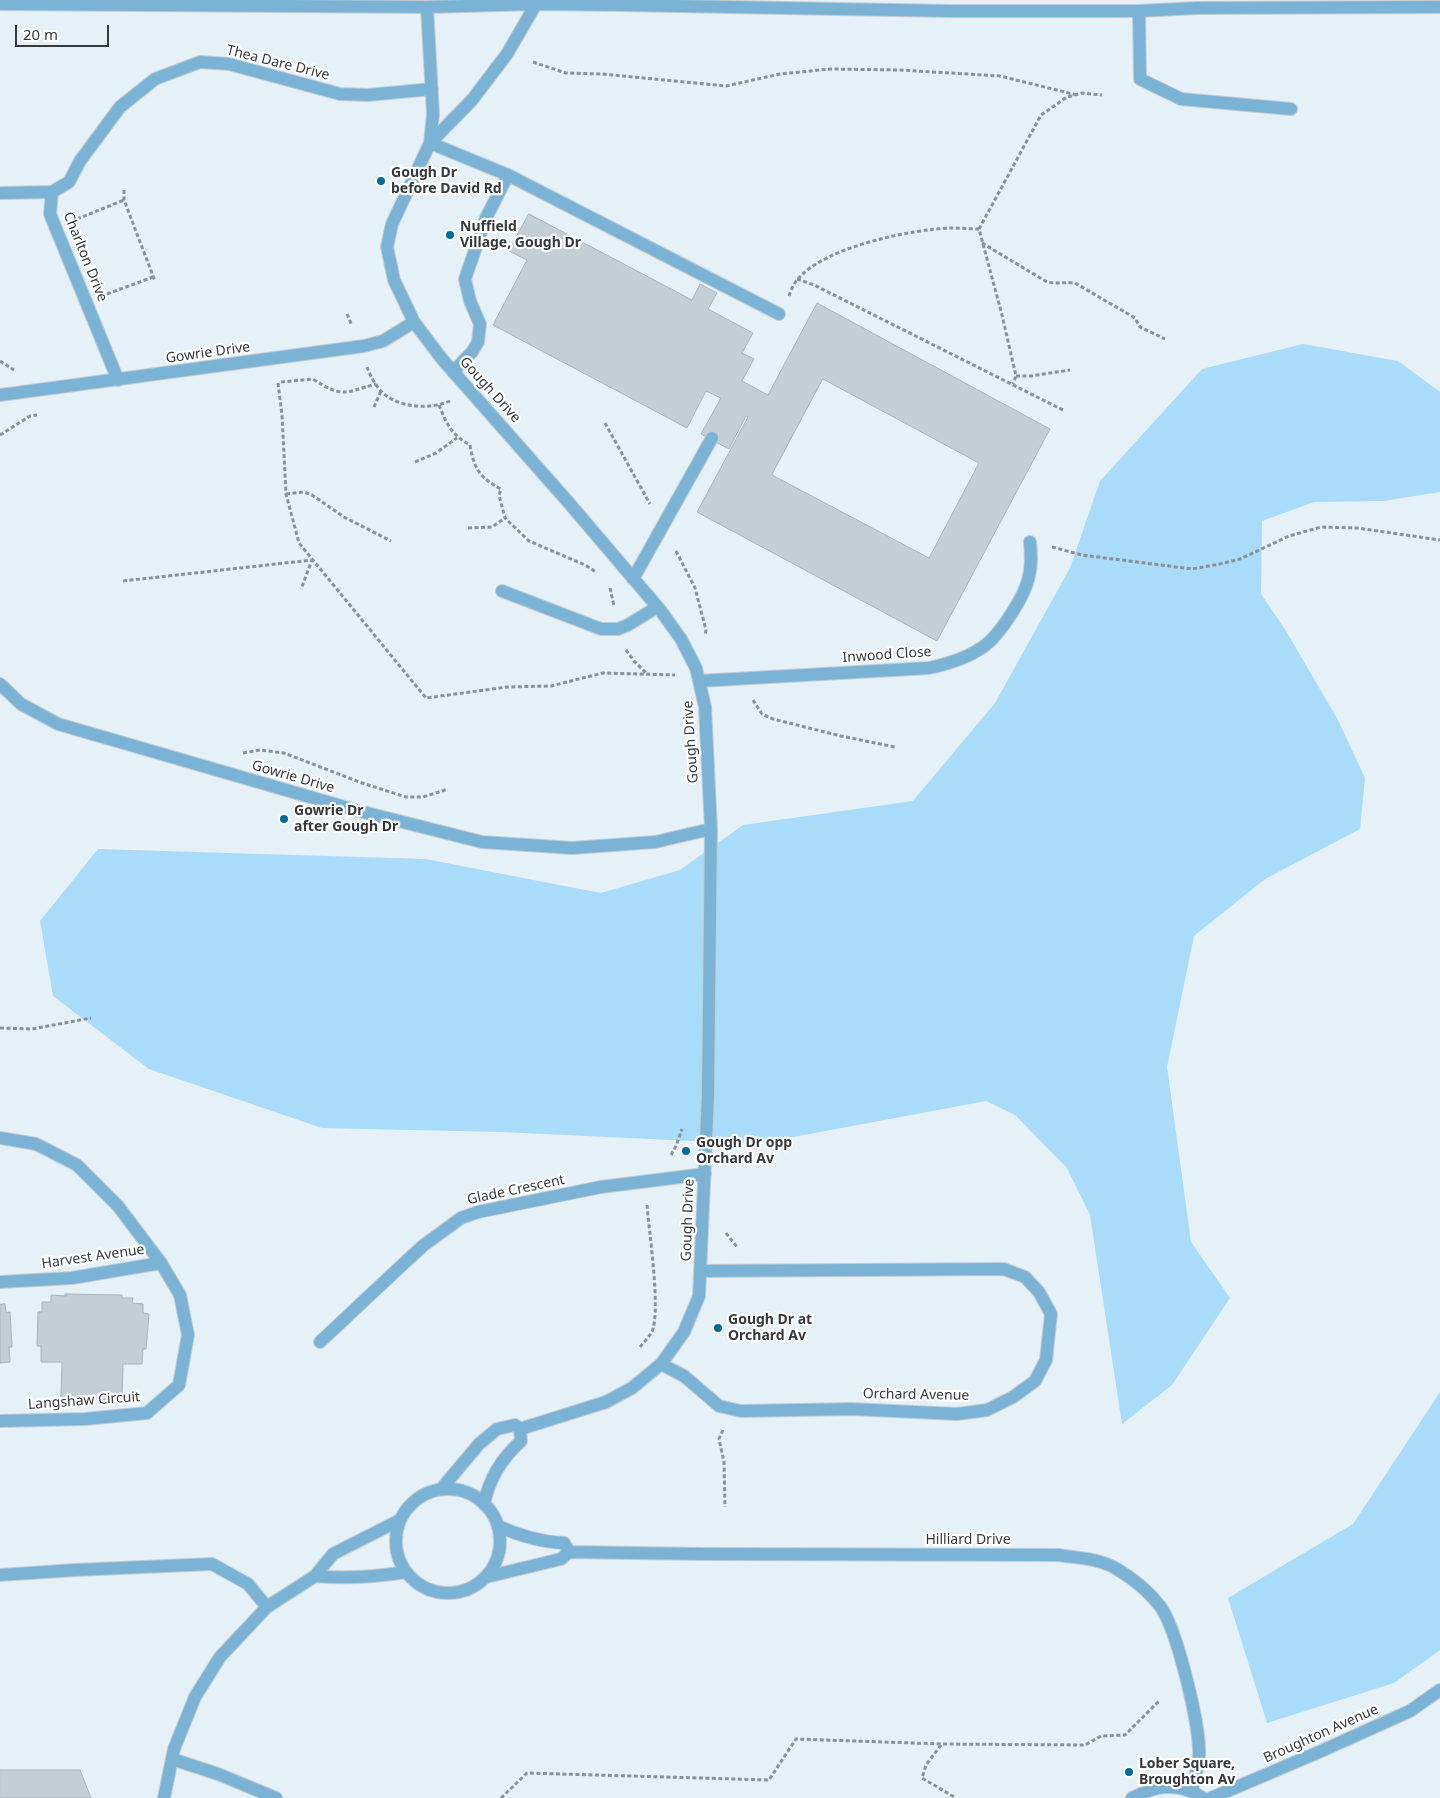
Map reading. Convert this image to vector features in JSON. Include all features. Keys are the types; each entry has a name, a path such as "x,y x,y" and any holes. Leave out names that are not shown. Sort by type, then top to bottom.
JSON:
{"street":[{"path":"0,4 536,4 621,2 950,5 1139,11 1198,4 1440,7"},
{"name":"Gough Drive","path":"425,3 433,114 430,143 392,224 387,247 394,280 414,322 453,372 569,503 657,607 681,639 696,668 705,707 711,829 708,1094 699,1296 684,1332 661,1364 632,1388 606,1402 520,1429 516,1425 497,1430 479,1444 442,1488"},
{"path":"536,4 507,54 495,70 472,100 430,143 508,174 779,314"},
{"path":"1139,11 1140,79 1181,99 1292,109"},
{"name":"Thea Dare Drive","path":"52,192 69,182 80,161 120,107 155,79 200,62 229,64 340,94 368,95 432,89"},
{"path":"453,372 472,352 478,342 480,324 470,301 465,279 486,218 508,174"},
{"path":"0,193 52,192"},
{"name":"Charlton Drive","path":"52,192 50,214 118,380"},
{"name":"Gowrie Drive","path":"0,395 359,347 382,341 414,322"},
{"path":"633,579 712,438"},
{"name":"Inwood Close","path":"699,681 929,668 948,664 966,657 984,646 998,634 1018,603 1029,579 1032,559 1030,542"},
{"path":"502,591 601,629 618,629 657,607"},
{"name":"Gowrie Drive","path":"0,684 21,704 58,724 346,808 482,842 572,848 655,842 711,829"},
{"name":"Langshaw Circuit","path":"0,1138 36,1144 77,1165 118,1206 161,1263 180,1295 188,1335 180,1385 147,1413 85,1419 0,1421"},
{"name":"Glade Crescent","path":"320,1342 401,1266 462,1218 478,1212 601,1187 705,1174"},
{"name":"Harvest Avenue","path":"0,1282 72,1278 161,1263"},
{"name":"Orchard Avenue","path":"661,1364 684,1376 719,1406 741,1412 851,1409 957,1414 987,1410 1013,1397 1035,1381 1046,1360 1051,1314 1039,1292 1025,1277 1004,1269 701,1271"},
{"path":"484,1504 487,1490 495,1472 521,1441 520,1429"},
{"path":"442,1488 460,1490 477,1497 490,1509 498,1526 500,1544 496,1562 486,1577 471,1588 454,1593 436,1592 419,1584 406,1572 398,1556 395,1537 400,1520 410,1504 424,1494 442,1488"},
{"path":"164,1798 174,1749 195,1697 220,1657 266,1607 315,1576 333,1554 400,1520"},
{"name":"Hilliard Drive","path":"498,1526 520,1536 550,1543 564,1544 568,1552"},
{"name":"Hilliard Drive","path":"486,1577 561,1559 568,1552 1058,1555 1098,1560 1117,1569 1137,1583 1161,1607 1176,1642 1195,1717 1199,1756 1197,1795"},
{"path":"0,1575 212,1564 248,1584 266,1607"},
{"path":"315,1576 341,1578 384,1576 406,1572"},
{"name":"Broughton Avenue","path":"1211,1798 1410,1711 1440,1690"},
{"path":"172,1759 218,1774 276,1798"},
{"path":"1132,1798 1158,1787 1177,1787 1197,1795"}],"path":[{"path":"533,62 566,73 602,74 726,86 780,74 830,69 900,70 1000,76 1077,95"},
{"path":"1013,384 1016,376 1002,315 978,229 1041,115 1067,97 1102,95"},
{"path":"124,190 124,200 154,279 127,287"},
{"path":"56,228 93,211 124,200"},
{"path":"978,229 930,229 901,234 845,250 816,263 798,279 814,285 1063,410"},
{"path":"982,242 1047,282 1055,284 1075,283 1135,318 1140,327 1165,339"},
{"path":"347,314 370,375 381,391 396,402 422,406 439,405 471,392"},
{"path":"0,361 16,370"},
{"path":"1016,376 1031,376 1070,370"},
{"path":"269,384 313,379 329,389 344,393 376,384"},
{"path":"374,407 381,391"},
{"path":"439,405 446,423 458,438 470,445 472,460 486,481 501,489 499,495 505,518 529,541 585,565 598,573"},
{"path":"0,434 30,416 39,415"},
{"path":"415,462 436,453 458,438"},
{"path":"286,494 304,492 344,517 391,541"},
{"path":"468,528 492,527 505,518"},
{"path":"1030,542 1082,555 1192,569 1240,559 1289,536 1321,527 1357,528 1440,540"},
{"path":"123,581 312,560 301,590"},
{"path":"609,586 618,629 626,649 634,661 647,674"},
{"path":"742,679 762,714 773,719 896,747"},
{"path":"237,754 260,750 284,753 362,783 406,796 423,797 448,790"},
{"path":"0,1028 32,1029 91,1018"},
{"path":"669,1158 676,1146 683,1120"},
{"path":"640,1347 651,1332 654,1320 655,1299 647,1204"},
{"path":"725,1231 734,1246 743,1251"},
{"path":"725,1507 724,1462 719,1440 726,1423"},
{"path":"500,1798 527,1773 769,1780 796,1740 1085,1745 1101,1736 1125,1735 1159,1701"},
{"path":"942,1744 926,1765 922,1778 956,1798"}],"shaded area":[{"path":"1303,344 1398,361 1440,392 1440,492 1383,501 1314,502 1262,521 1261,594 1286,631 1338,720 1365,778 1360,829 1265,879 1194,936 1167,1067 1191,1242 1230,1298 1172,1385 1122,1424 1090,1215 1067,1168 1015,1115 986,1101 756,1144 502,1132 322,1128 149,1069 53,996 40,921 98,849 425,859 601,893 680,870 743,825 913,801 995,703 1070,568 1100,481 1202,369"},
{"path":"1440,1392 1440,1650 1394,1683 1267,1723 1228,1598 1353,1524"}],"building":[{"path":"529,214 692,300 700,284 717,293 708,309 753,333 742,353 754,359 742,381 768,395 817,303 1050,429 937,641 697,512 748,417 746,416 729,449 701,434 721,398 706,391 687,428 493,325 527,260 509,251"},
{"path":"823,379 979,463 929,558 772,475"},
{"path":"65,1294 122,1295 122,1298 133,1298 132,1303 143,1304 143,1313 149,1314 146,1349 143,1349 142,1364 123,1364 122,1398 111,1398 111,1400 61,1397 62,1362 41,1362 41,1346 37,1346 38,1312 42,1312 42,1302 51,1302 51,1295 66,1296"},
{"path":"5,1304 6,1313 10,1312 12,1347 9,1347 10,1362 0,1363 0,1305"},
{"path":"0,1770 80,1770 91,1798 0,1798"}],"place":[{"name":"Gough Dr before David Rd","path":"381,181"},
{"name":"Nuffield Village, Gough Dr","path":"450,235"},
{"name":"Gowrie Dr after Gough Dr","path":"284,819"},
{"name":"Gough Dr opp Orchard Av","path":"686,1151"},
{"name":"Gough Dr at Orchard Av","path":"718,1328"},
{"name":"Lober Square, Broughton Av","path":"1129,1772"}]}
